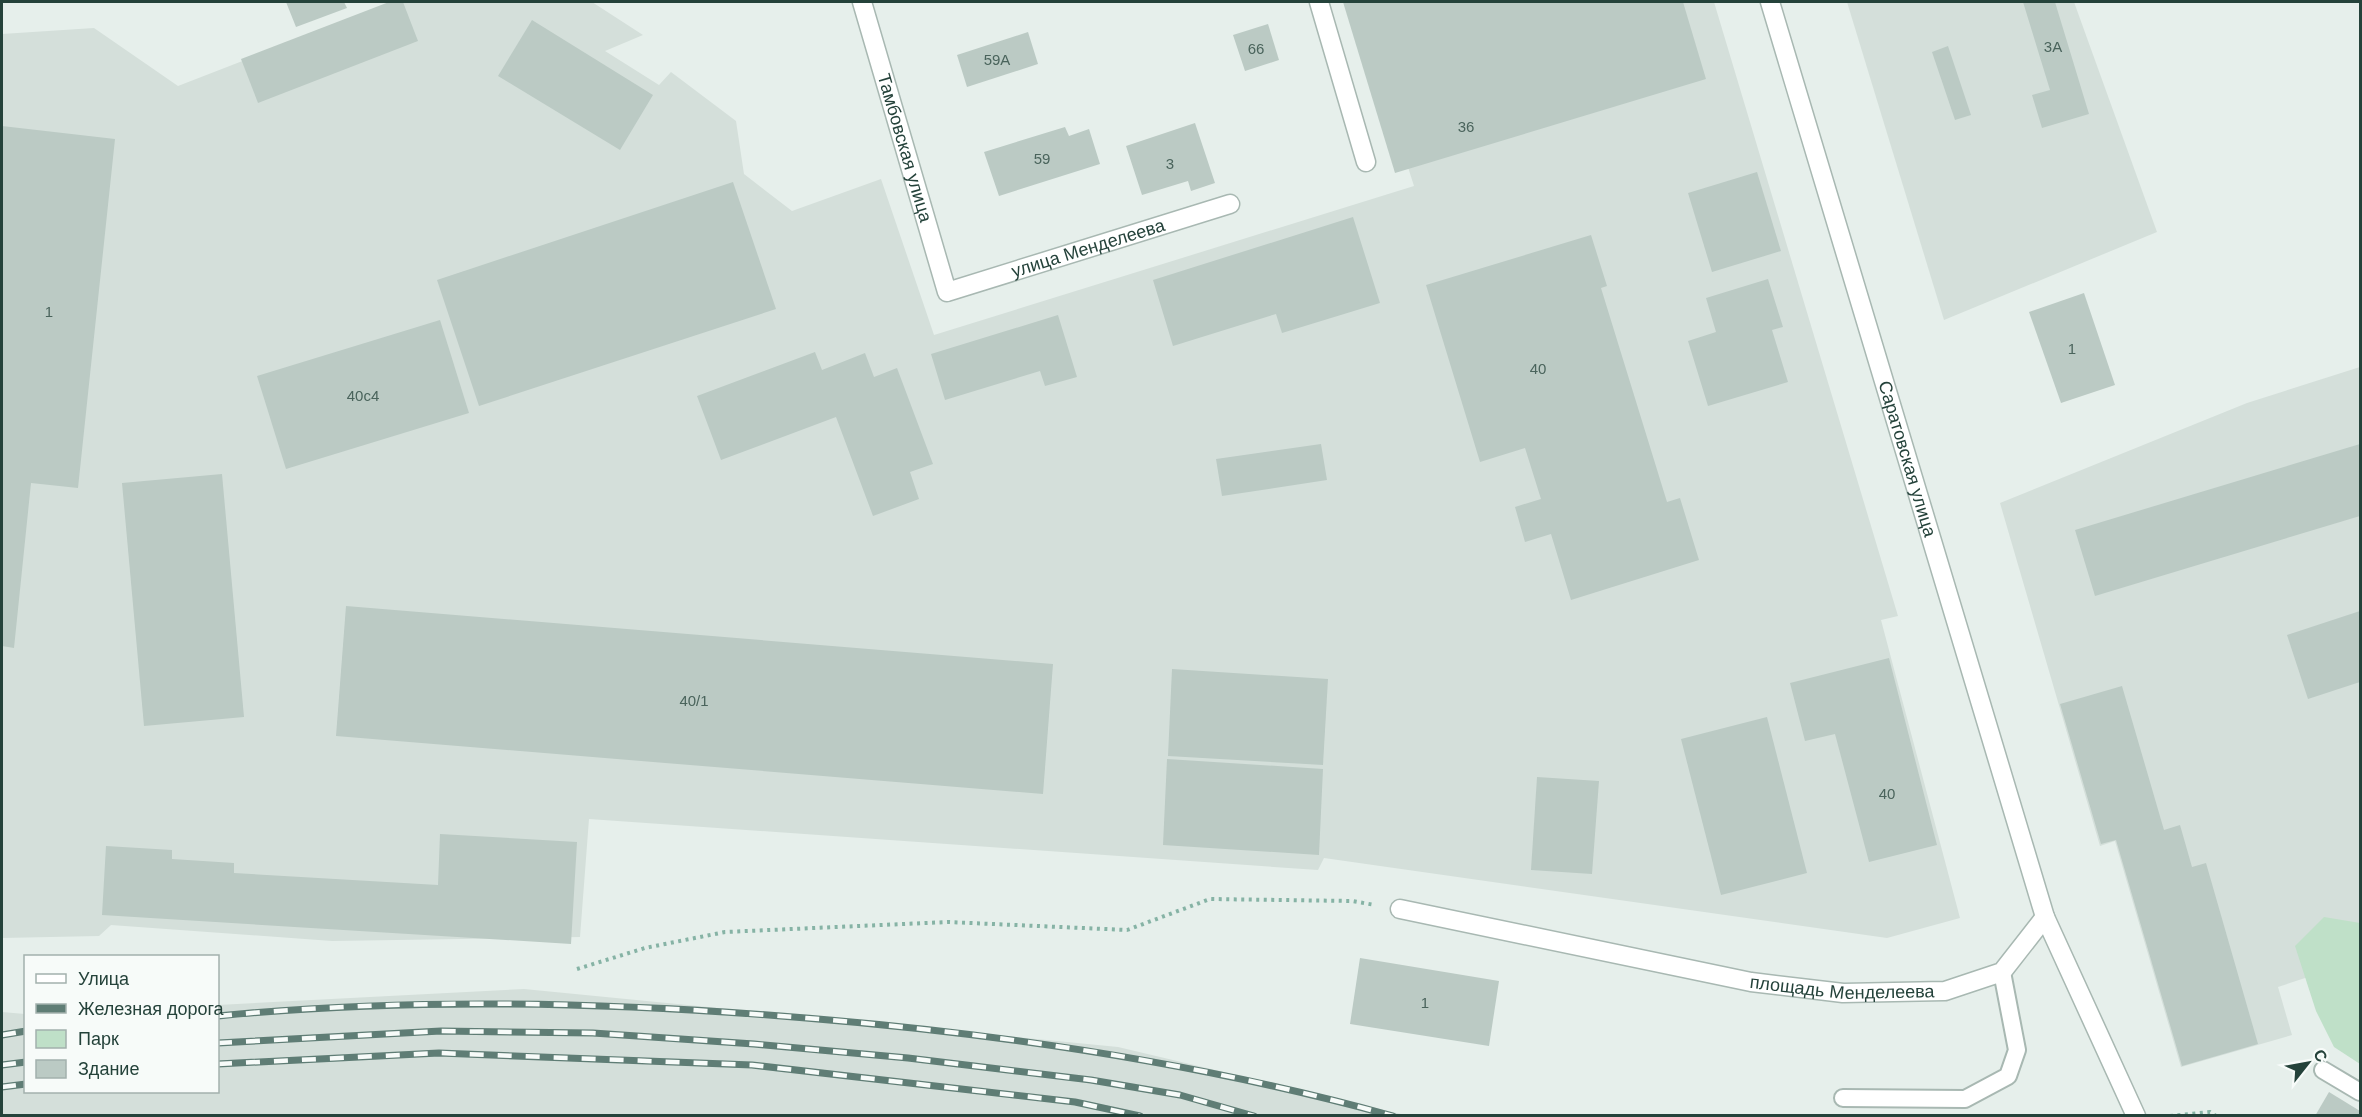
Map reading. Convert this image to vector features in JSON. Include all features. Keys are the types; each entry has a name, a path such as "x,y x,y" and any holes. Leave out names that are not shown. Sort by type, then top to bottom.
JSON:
{"street":[{"name":"Тамбовская улица","path":"862,2 947,292"},
{"path":"1319,2 1366,162"},
{"name":"Саратовская улица","path":"1770,2 2045,917"},
{"name":"улица Менделеева","path":"947,292 1230,204"},
{"name":"площадь Менделеева","path":"1400,909 1751,982 1843,993 1945,991 2002,972"},
{"path":"2002,972 2045,917 2136,1116"}],"lane":[{"path":"1843,1098 1965,1099 2008,1076 2017,1050 2002,972"},
{"path":"2323,1070 2361,1092"}],"path":[{"path":"577,969 645,948 725,932 948,922 1127,930 1210,899 1352,901 1400,909"},
{"path":"2170,1116 2210,1112 2216,1116"}],"shaded area":[{"path":"394,2 592,2 643,35 605,51 659,85 671,72 736,121 744,174 792,211 881,179 934,335 1414,186 1355,2 1714,2 1898,616 1881,620 1960,918 1887,938 1324,858 1318,870 589,819 580,937 332,941 111,925 99,936 2,938 2,34 94,28 178,86"},
{"path":"1847,2 2074,2 2157,232 1944,320"},
{"path":"2360,367 2360,960 2278,987 2292,1035 2181,1067 2115,841 2100,846 2000,503 2247,403"},
{"path":"524,989 1118,1047 1405,1115 2,1115 2,1012 24,1014 24,1093 219,1093 219,1005"}],"green space":[{"path":"2324,917 2360,923 2360,1064 2334,1047 2316,1011 2295,946"}],"building":[{"path":"286,2 344,2 347,8 296,27"},
{"path":"389,2 403,2 418,41 258,103 241,59"},
{"path":"1343,2 1683,2 1706,79 1395,173"},
{"path":"2023,2 2055,2 2089,114 2042,128 2032,95 2050,90"},
{"path":"532,20 653,95 620,150 498,76"},
{"path":"1268,24 1279,60 1245,71 1233,35"},
{"path":"1028,32 1038,64 967,87 957,55"},
{"path":"1948,46 1971,115 1955,120 1932,52"},
{"path":"1195,123 1215,183 1191,191 1188,181 1142,195 1126,146"},
{"path":"2,126 115,139 78,488 31,483 14,648 2,646"},
{"path":"1065,127 1069,136 1089,129 1100,164 999,196 984,152"},
{"path":"1757,172 1781,251 1712,272 1688,193"},
{"path":"733,182 776,309 479,406 437,280"},
{"path":"1353,217 1380,303 1282,333 1276,314 1173,346 1153,280"},
{"path":"1591,235 1607,286 1601,288 1667,502 1680,498 1699,560 1571,600 1551,534 1525,542 1515,507 1541,499 1525,448 1480,462 1426,285"},
{"path":"1768,279 1783,327 1772,330 1788,382 1708,406 1688,341 1716,332 1706,298"},
{"path":"2084,293 2115,385 2061,403 2029,312"},
{"path":"1058,315 1077,377 1045,386 1040,371 945,400 931,354"},
{"path":"440,320 469,413 286,469 257,376"},
{"path":"815,352 822,370 865,353 874,377 897,368 933,464 910,472 919,499 873,516 836,417 721,460 697,396"},
{"path":"1321,444 1327,480 1222,496 1216,459"},
{"path":"2360,444 2360,516 2095,596 2075,530"},
{"path":"222,474 244,717 144,726 122,483"},
{"path":"346,606 1053,664 1043,794 336,736"},
{"path":"2360,611 2360,682 2308,699 2287,635"},
{"path":"1889,658 1937,845 1869,862 1835,734 1805,741 1790,683"},
{"path":"1172,669 1328,679 1323,765 1168,756"},
{"path":"2122,686 2164,830 2180,825 2192,867 2206,863 2258,1044 2182,1066 2116,840 2101,844 2060,704"},
{"path":"1767,717 1807,873 1721,895 1681,739"},
{"path":"1167,759 1323,769 1319,855 1163,845"},
{"path":"1537,777 1599,781 1592,874 1531,870"},
{"path":"440,834 577,842 571,944 102,915 106,846 172,850 172,859 234,863 234,873 438,885"},
{"path":"1360,958 1499,981 1489,1046 1350,1024"},
{"path":"2329,1092 2360,1111 2360,1116 2315,1116"}],"railway":[{"path":"219,1016 365,1006 512,1004 659,1008 806,1018 954,1033 1102,1053 1249,1081 1393,1116"},
{"path":"2,1035 24,1031"},
{"path":"219,1043 441,1031 593,1033 754,1044 908,1058 1091,1080 1180,1095 1254,1116"},
{"path":"219,1064 439,1053 752,1065 1075,1102 1140,1116"},
{"path":"2,1065 24,1062"},
{"path":"2,1087 24,1084"}]}
